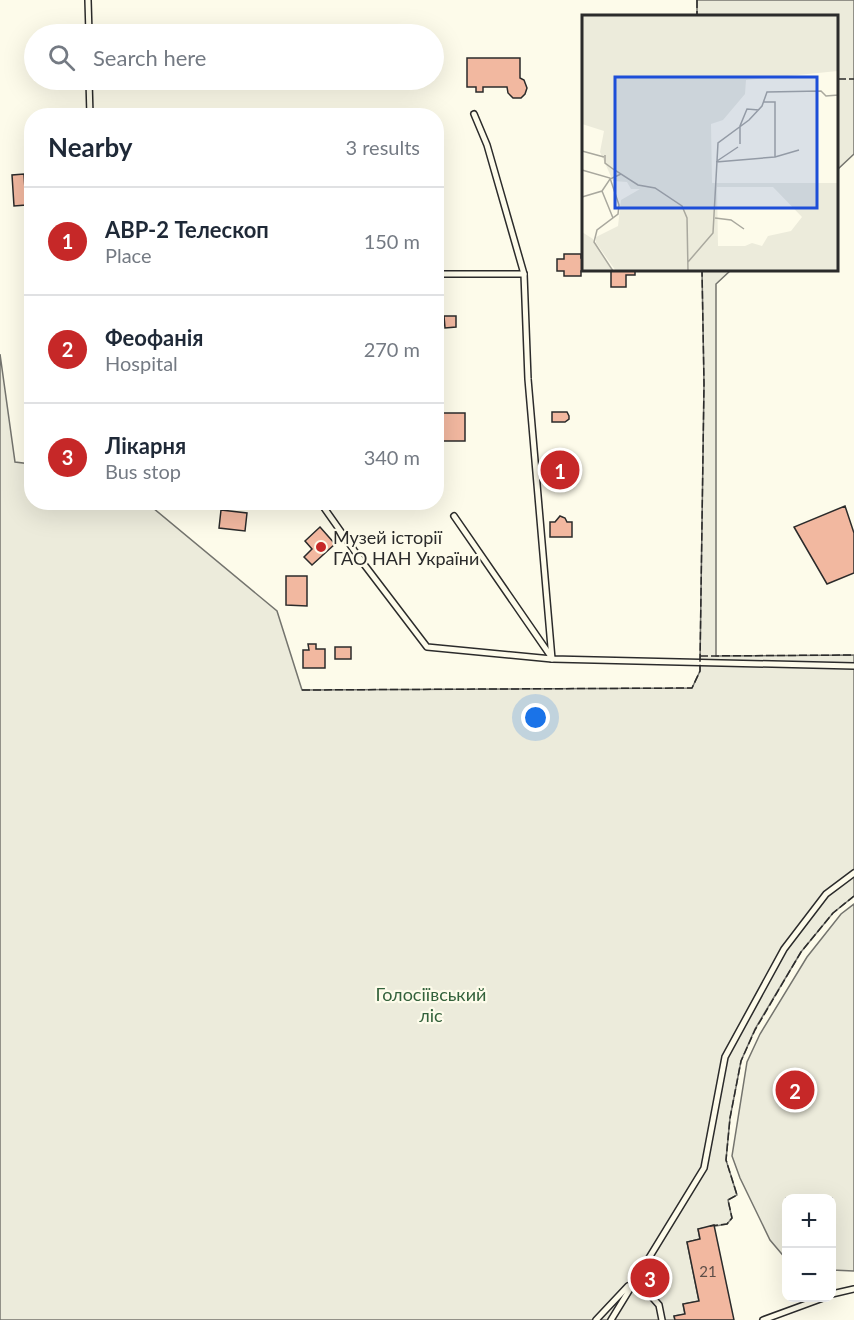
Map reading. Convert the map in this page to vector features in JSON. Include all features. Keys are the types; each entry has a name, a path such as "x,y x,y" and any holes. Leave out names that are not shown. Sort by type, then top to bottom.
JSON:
{"lane":[{"path":"88,0 89,24"},
{"path":"89,90 90,108"},
{"path":"474,114 487,145 524,274 528,379 552,659"},
{"path":"444,274 524,274"},
{"path":"326,510 427,647 552,659 854,666"},
{"path":"454,516 552,659"},
{"path":"610,1320 705,1168 725,1057 730,1047 784,949 826,894 854,873"},
{"path":"596,1320 636,1279"},
{"path":"636,1279 659,1305 662,1320"},
{"path":"836,1293 854,1288"},
{"path":"764,1320 812,1302"}],"green space":[{"path":"697,0 854,0 854,154 839,168 839,15 697,15"},
{"name":"Голосіївський ліс","path":"702,272 729,272 716,284 716,656 854,655 854,896 833,913 801,952 755,1029 741,1061 730,1118 726,1160 737,1195 728,1200 732,1218 727,1224 698,1229 700,1239 687,1242 699,1301 683,1304 685,1314 674,1316 675,1320 0,1320 0,354 15,462 24,463 24,510 155,510 277,611 302,690 692,688 700,671 704,384"},
{"path":"854,904 854,1271 836,1270 836,1194 782,1194 782,1254 770,1240 732,1156 747,1062 760,1034 807,957 841,914"}],"building":[{"path":"467,58 520,58 520,78 524,80 527,88 525,94 521,98 513,98 508,93 507,87 483,87 483,92 476,92 476,87 467,87"},
{"path":"24,174 24,205 14,206 12,175"},
{"path":"564,254 581,254 581,276 564,276 564,271 557,271 557,259 564,259"},
{"path":"611,272 635,272 635,275 626,275 626,287 611,287"},
{"path":"444,316 456,316 456,327 445,328"},
{"path":"552,412 567,412 569,419 565,422 552,422"},
{"path":"444,413 465,413 465,441 444,441"},
{"path":"551,465 566,465 569,471 564,475 551,475"},
{"path":"845,506 854,533 854,573 827,584 794,527"},
{"path":"221,510 247,513 245,531 219,528"},
{"path":"560,516 567,522 572,522 572,537 550,537 550,522 555,522"},
{"name":"Музей історії ГАО НАН України","path":"320,527 335,544 312,565 304,557 312,549 305,541"},
{"path":"286,576 307,576 307,606 286,605"},
{"path":"308,644 316,644 316,649 325,649 325,668 303,668 303,650 309,650"},
{"path":"335,647 351,647 351,659 335,659"},
{"path":"714,1225 734,1320 675,1320 674,1316 685,1314 683,1304 699,1301 687,1242 700,1239 698,1229"}],"fence":[{"path":"697,0 697,15"},
{"path":"839,79 854,79"},
{"path":"302,690 692,688 700,671 704,384 702,272"},
{"path":"700,656 854,655"},
{"path":"710,1226 727,1224 732,1218 728,1200 737,1195 726,1160 730,1118 741,1061 755,1030 801,952 833,913 854,896"}],"place":[{"name":"АВР-2 Телескоп","path":"560,470"},
{"name":"Музей історії ГАО НАН України","path":"321,547"},
{"name":"Феофанія","path":"795,1090"},
{"name":"Лікарня","path":"650,1278"}]}
